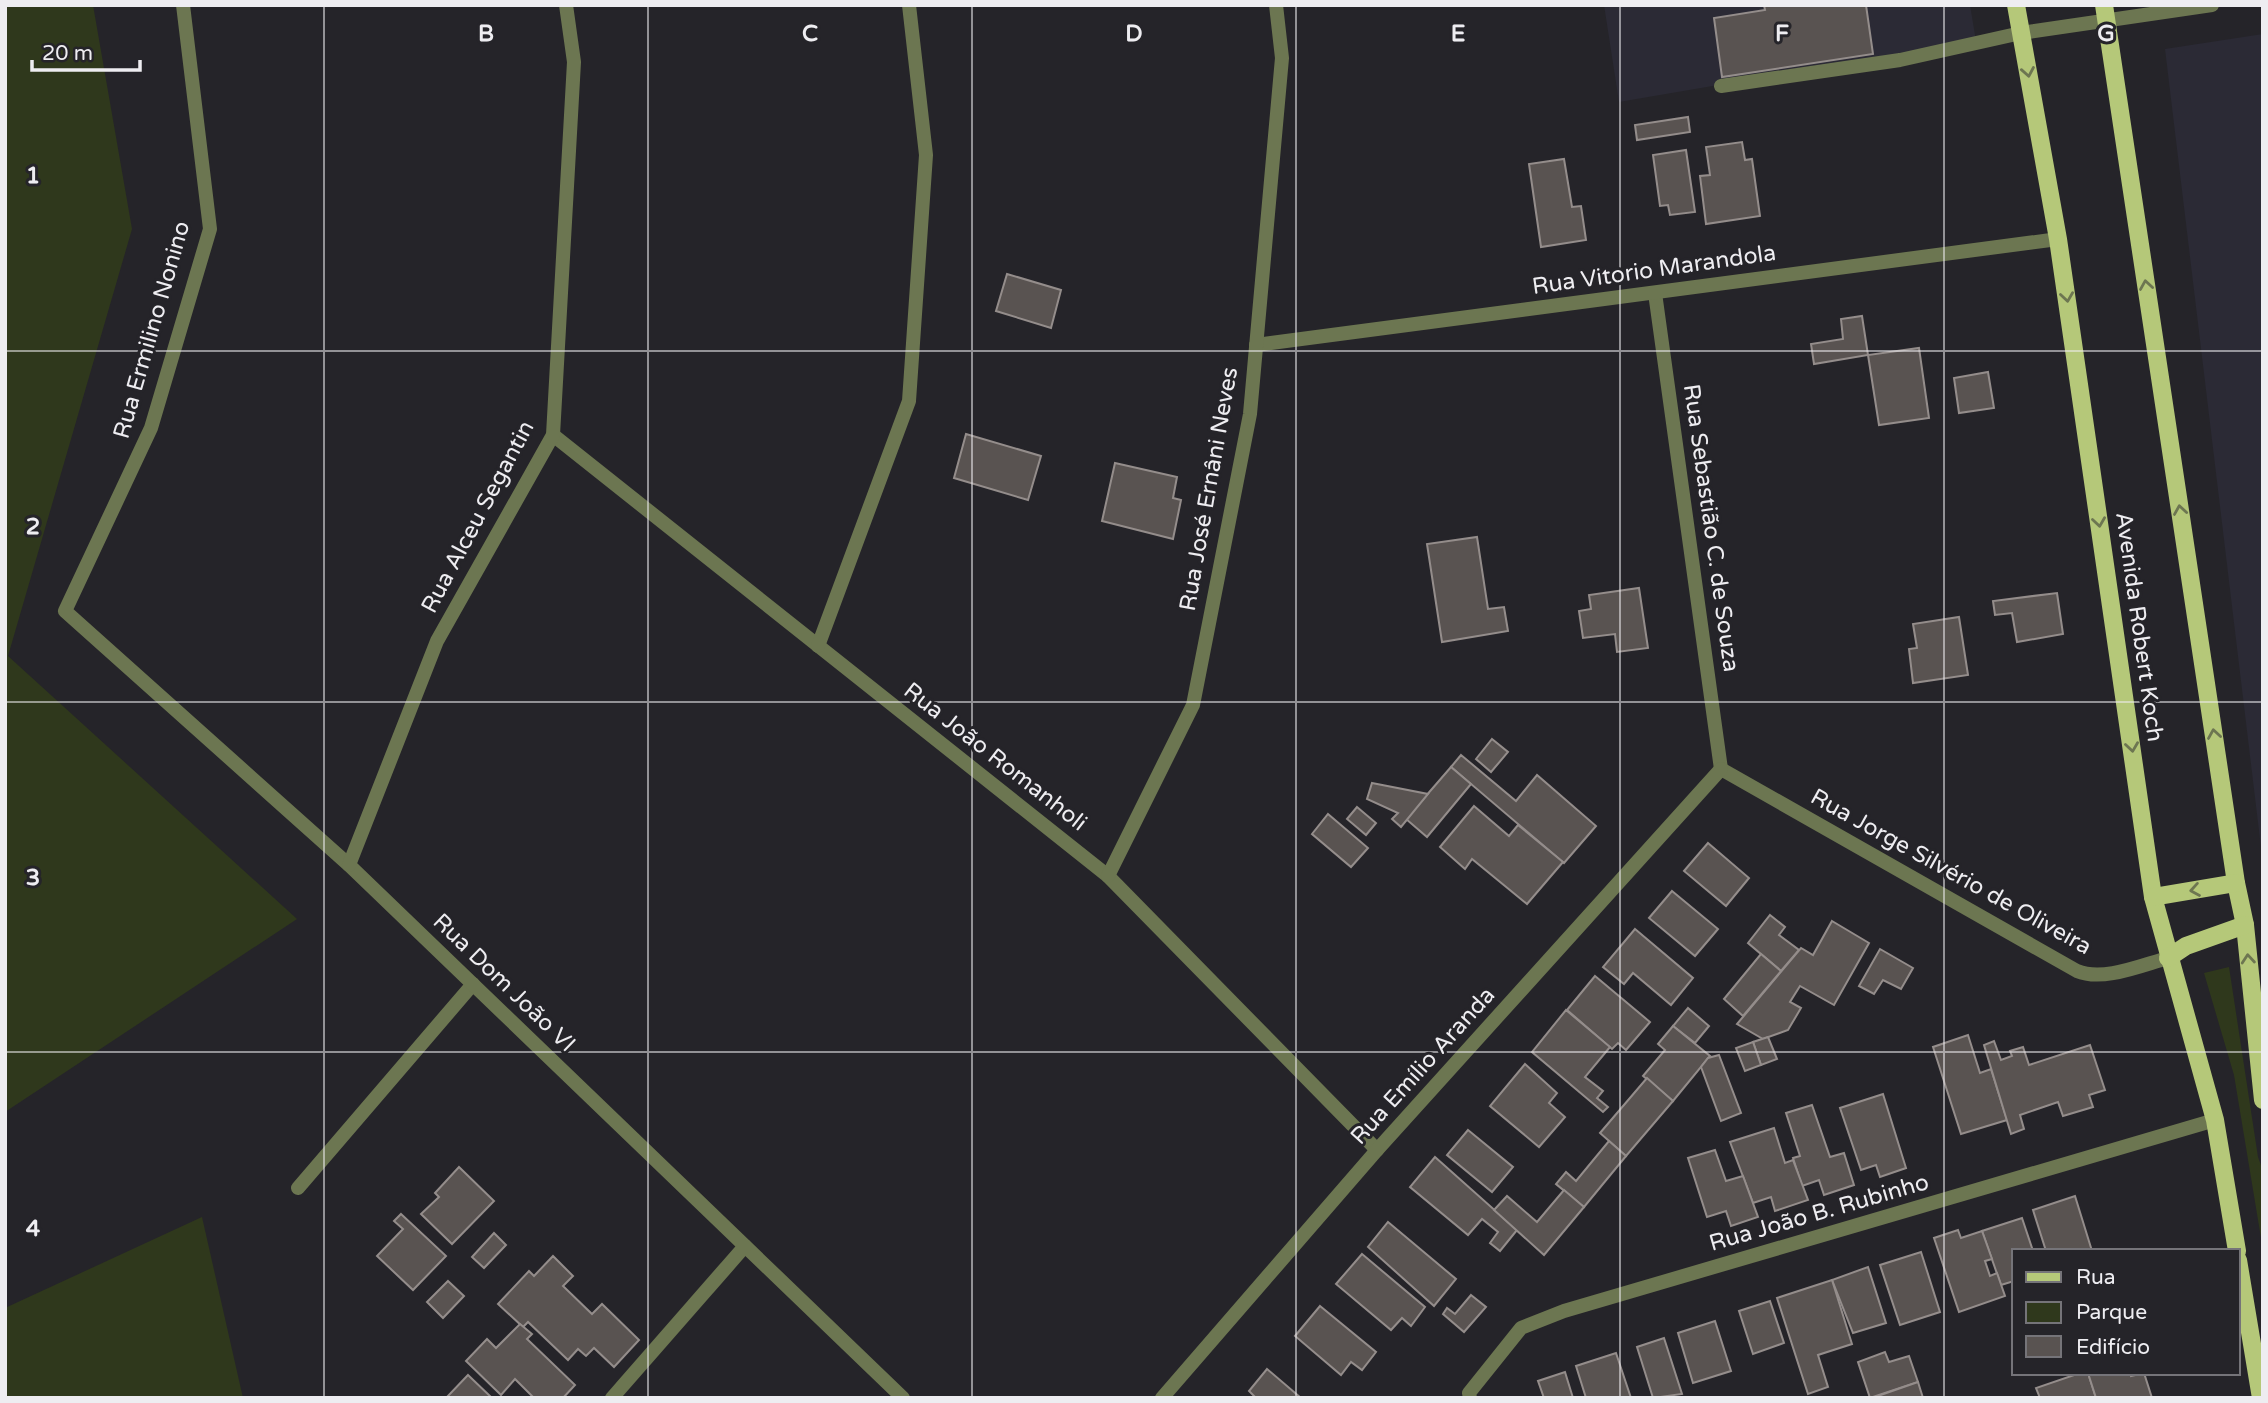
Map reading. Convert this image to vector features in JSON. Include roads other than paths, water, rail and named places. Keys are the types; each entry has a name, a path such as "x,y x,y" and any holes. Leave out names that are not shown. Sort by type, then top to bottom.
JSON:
{"main road":[{"name":"Avenida Robert Koch","path":"2016,5 2059,239 2153,897 2168,958 2216,1120 2237,1249"},
{"path":"2106,13 2236,883 2245,925 2263,1100"},
{"path":"2153,897 2236,883"},
{"path":"2168,958 2186,946 2245,925"},
{"path":"2240,1272 2261,1398"}],"street":[{"name":"Rua Ermilino Nonino","path":"65,611 151,428 210,229 183,5"},
{"name":"Rua Alceu Segantin","path":"349,865 437,641 553,435 574,62 566,5"},
{"path":"818,646 909,401 926,155 909,5"},
{"name":"Rua José Ernâni Neves","path":"1108,876 1193,705 1250,414 1282,58 1276,5"},
{"path":"1721,86 1900,60 2106,13 2212,5"},
{"name":"Rua Vitorio Marandola","path":"1256,345 2059,239"},
{"name":"Rua Sebastião C. de Souza","path":"1655,293 1721,769"},
{"name":"Rua João Romanholi","path":"553,435 1108,876 1377,1150"},
{"name":"Rua Dom João VI","path":"65,611 349,865 903,1398"},
{"name":"Rua Jorge Silvério de Oliveira","path":"1721,769 2086,975 2107,974 2168,958"},
{"name":"Rua Emílio Aranda","path":"1162,1398 1377,1150 1721,769"},
{"path":"298,1188 472,984"},
{"name":"Rua João B. Rubinho","path":"1471,1398 1469,1393 1521,1328 1564,1311 2216,1120"},
{"path":"612,1398 744,1246"}]}
